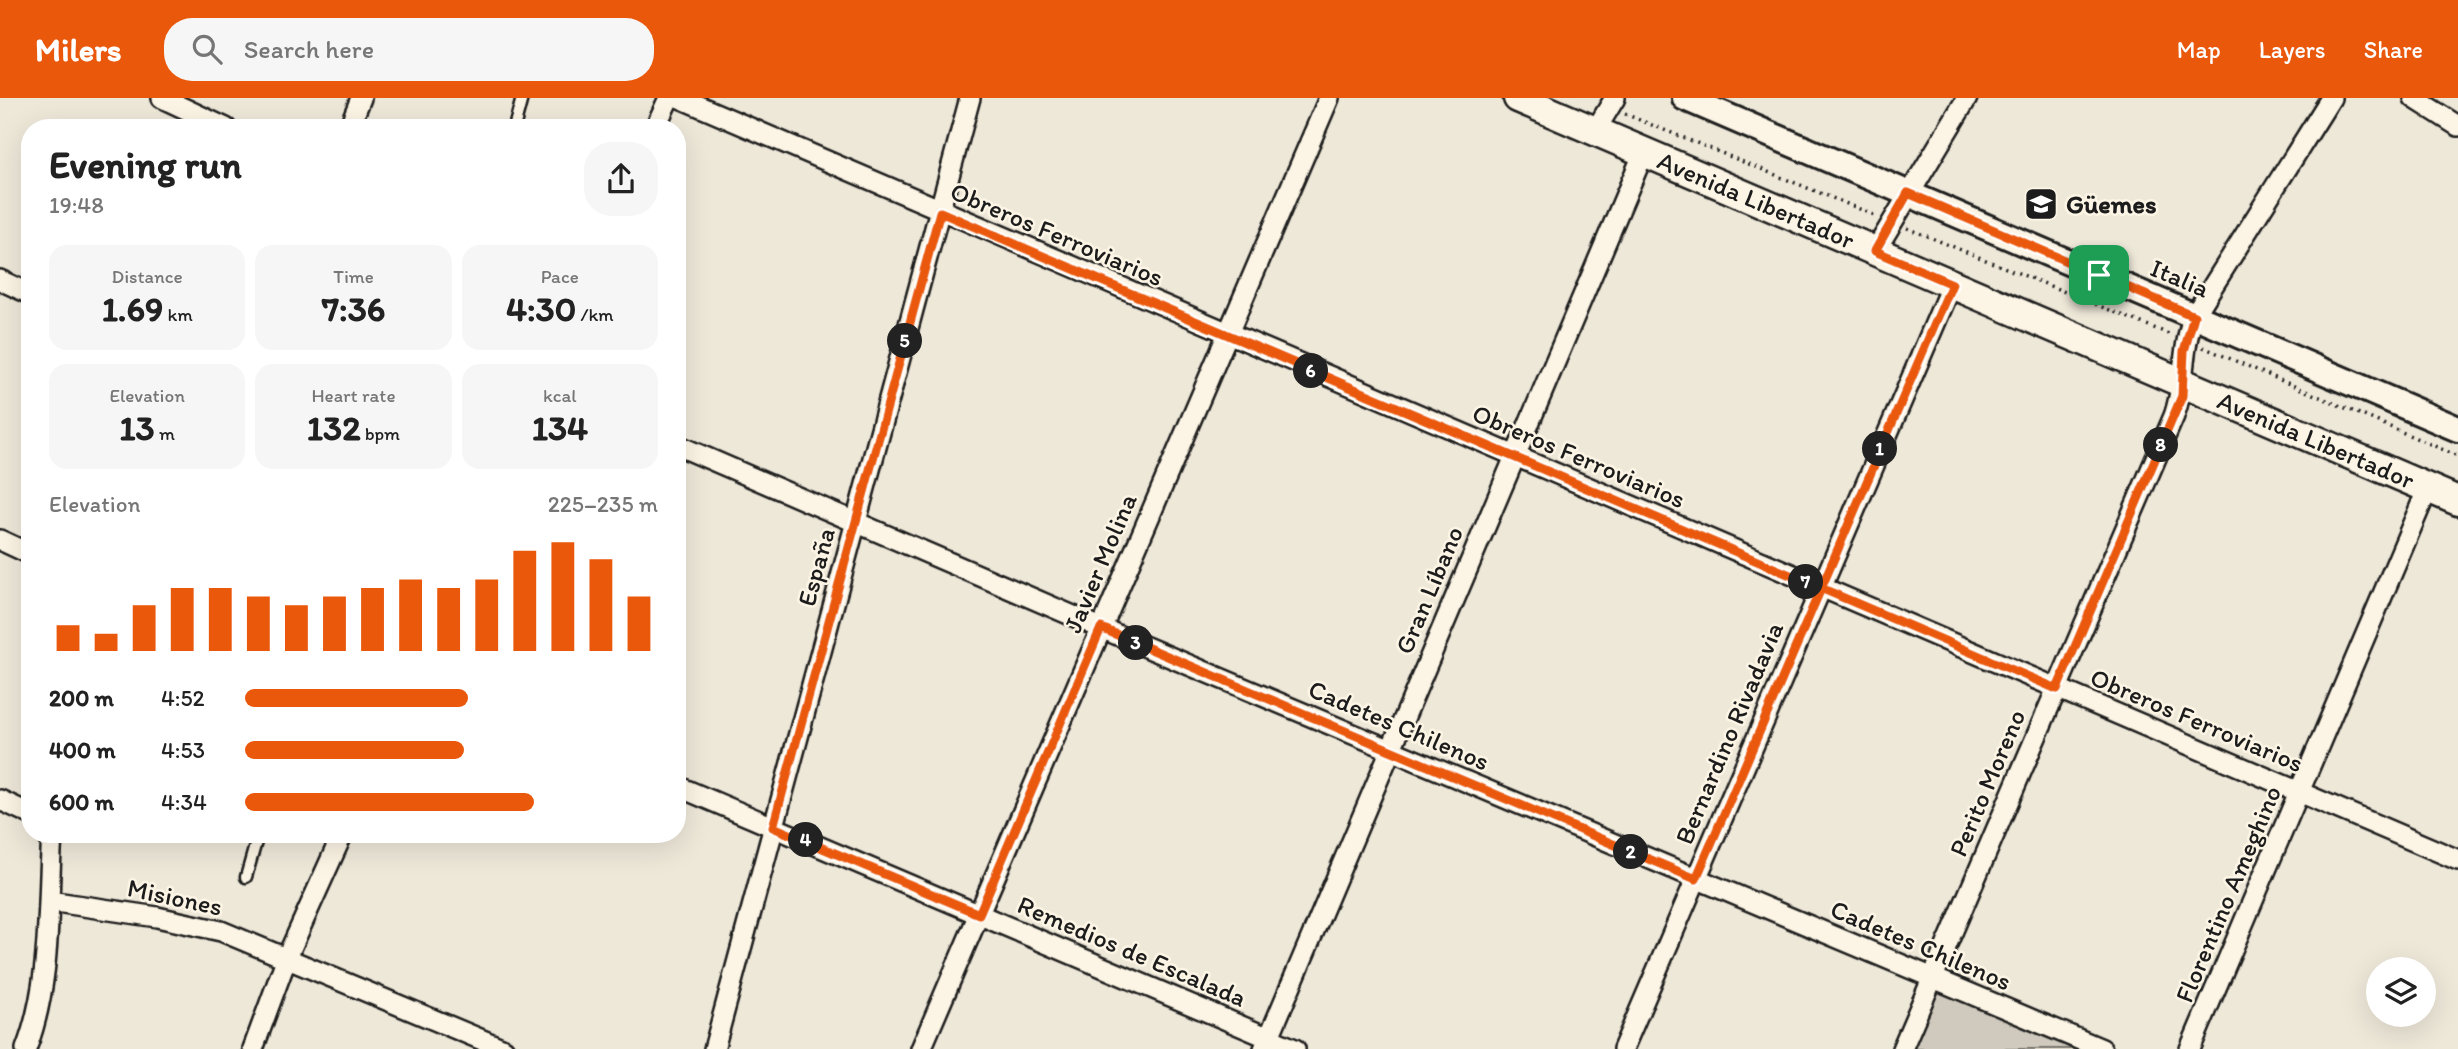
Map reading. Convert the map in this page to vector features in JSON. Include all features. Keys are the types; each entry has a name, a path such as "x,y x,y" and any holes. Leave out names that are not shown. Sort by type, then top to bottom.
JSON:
{"main road":[{"name":"Avenida Libertador","path":"1518,98 2458,501"}],"street":[{"path":"162,98 207,119"},
{"path":"353,119 361,98"},
{"path":"660,119 669,98"},
{"name":"Obreros Ferroviarios","path":"680,98 940,212 2458,860"},
{"name":"España","path":"713,1049 970,98"},
{"name":"Javier Molina","path":"921,1049 1329,98"},
{"name":"Italia","path":"1685,98 2458,429"},
{"path":"1875,251 1967,98"},
{"name":"Perito Moreno","path":"1902,1049 2182,396 2186,340 2194,316 2332,98"},
{"path":"2414,98 2458,126"},
{"path":"1595,131 1612,102"},
{"name":"Gran Líbano","path":"1267,1043 1644,152"},
{"path":"0,280 21,290"},
{"name":"Bernardino Rivadavia","path":"1622,1049 1952,284"},
{"name":"Cadetes Chilenos","path":"686,449 1101,628 2102,1049"},
{"name":"Florentino Ameghino","path":"2190,1049 2428,488"},
{"path":"0,540 21,550"},
{"name":"Remedios de Escalada","path":"686,790 979,914 1267,1043 1296,1049"},
{"path":"0,800 21,810"},
{"path":"26,1049 41,999 52,843"},
{"path":"253,1049 287,957 338,843"},
{"name":"Misiones","path":"48,901 188,923 220,931 504,1049"}],"lane":[{"path":"516,119 522,98"},
{"path":"246,877 256,843"}],"path":[{"path":"1612,102 1891,222 2186,340 2458,456"}],"shaded area":[{"path":"1931,978 2102,1049 1902,1049"}],"place":[{"name":"Güemes","path":"2041,204"}],"route":[{"path":"2099,275 1908,193 1875,251 1952,284 1819,588 1696,879 1101,628 979,914 773,827 940,212 1819,588 2057,689 2182,396 2184,351 2194,316 2099,275"}]}
